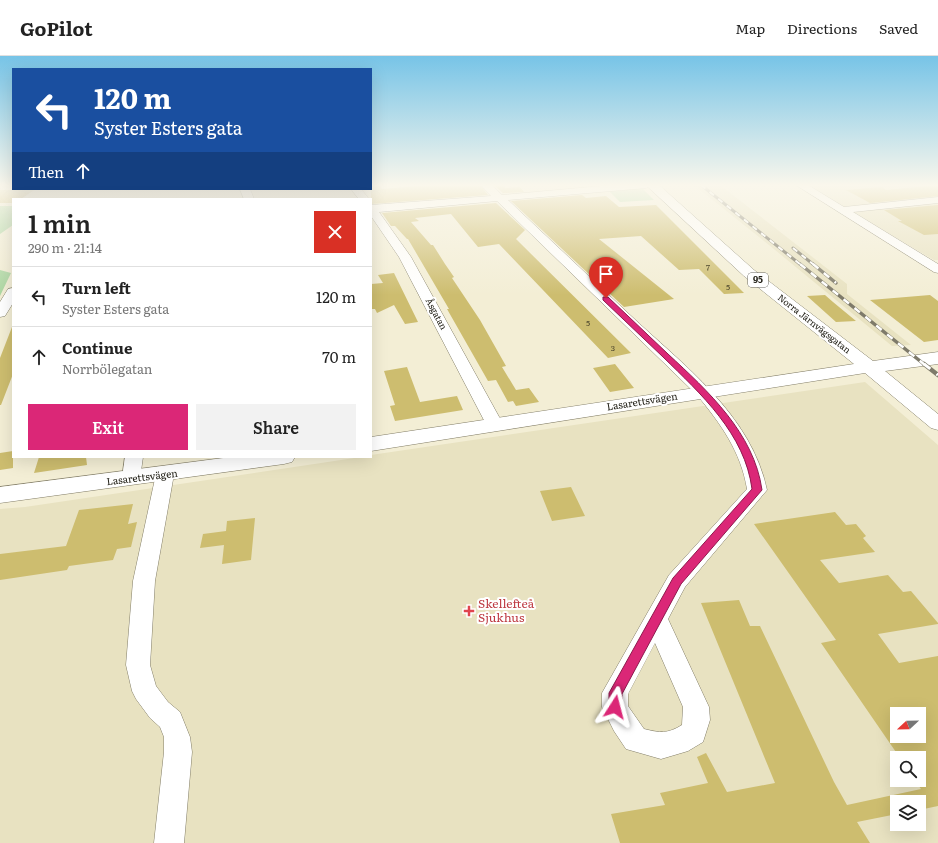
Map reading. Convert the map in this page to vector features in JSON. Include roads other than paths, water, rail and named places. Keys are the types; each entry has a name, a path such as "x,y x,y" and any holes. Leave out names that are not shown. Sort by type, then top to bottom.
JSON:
{"main road":[{"name":"Norra Järnvägsgatan","path":"692,222 749,273 869,368"},
{"name":"Lasarettsvägen","path":"372,444 834,372 938,358"},
{"name":"95","path":"869,368 938,424"},
{"name":"Lasarettsvägen","path":"0,495 132,468 165,474 277,458"}],"street":[{"name":"Åsgatan","path":"381,222 406,257 494,424"},
{"path":"523,222 646,336 721,411 733,429 755,477 757,490 677,581 657,620 615,693 615,707 622,722 636,740 661,746 678,742 694,733 697,720 696,707 657,620"},
{"path":"863,222 935,265"},
{"path":"0,313 12,294"},
{"path":"165,474 144,581 138,665 145,691 159,710 171,720 177,737 178,752 169,843"}],"railway":[{"path":"747,222 801,265"},
{"path":"793,248 814,265"},
{"path":"800,264 925,365"},
{"path":"813,264 836,283"},
{"path":"924,364 938,375"}],"place":[{"name":"Skellefteå Sjukhus","path":"469,611"}]}
